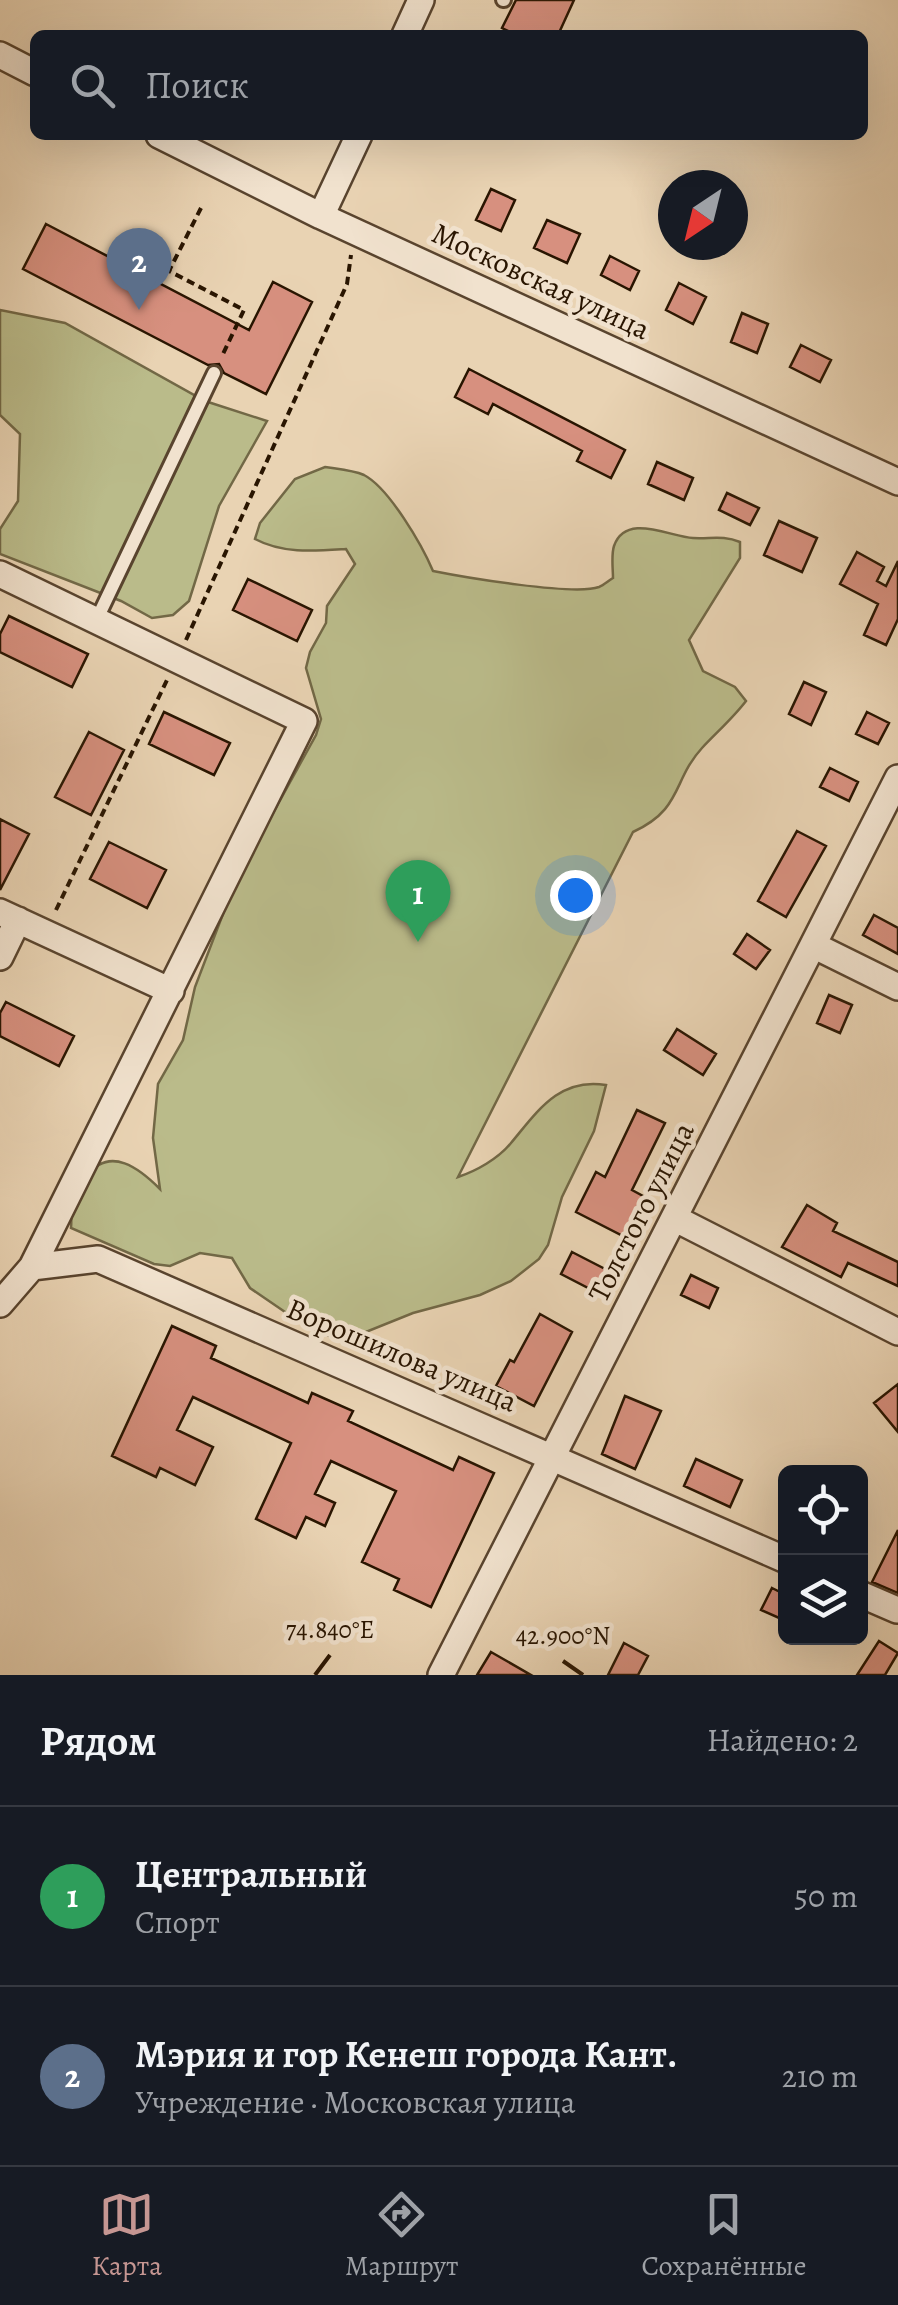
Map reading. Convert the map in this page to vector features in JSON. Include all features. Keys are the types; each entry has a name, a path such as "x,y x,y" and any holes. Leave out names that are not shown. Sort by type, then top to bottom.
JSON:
{"street":[{"path":"406,30 421,0"},
{"path":"0,56 30,71"},
{"name":"Московская улица","path":"170,140 321,216 898,482"},
{"path":"321,216 356,140"},
{"path":"0,574 304,721 32,1267 0,1304"},
{"name":"Толстого улица","path":"441,1675 898,778"},
{"path":"0,957 9,916 171,991"},
{"path":"813,945 898,986"},
{"path":"674,1218 898,1332"},
{"name":"Ворошилова улица","path":"32,1267 98,1259 778,1556"},
{"path":"868,1598 896,1610"}],"lane":[{"path":"96,621 214,373"}],"path":[{"path":"201,208 169,271 244,310 214,373"},
{"path":"46,933 177,660 348,284 354,231"}],"green space":[{"path":"0,310 65,323 205,401 267,421 219,506 189,601 173,615 152,618 121,601 0,554 0,529 18,501 20,434 0,415"},
{"path":"325,467 359,473 374,482 404,518 433,571 448,574 586,589 599,587 613,578 614,546 628,530 649,529 683,537 740,542 740,558 689,640 703,671 735,687 746,701 692,760 661,814 633,832 458,1177 500,1154 540,1109 562,1092 575,1086 606,1085 594,1131 562,1197 548,1245 539,1259 511,1281 351,1338 334,1338 304,1325 250,1288 232,1258 200,1253 170,1266 154,1264 71,1228 74,1193 105,1162 125,1163 160,1189 153,1138 158,1084 183,1040 195,987 236,880 316,735 321,719 306,668 326,623 327,606 355,564 346,549 288,549 255,539 260,523 295,479"}],"building":[{"path":"516,0 574,0 560,30 502,28"},
{"path":"491,189 515,200 501,231 476,220"},
{"path":"547,220 580,234 567,263 534,248"},
{"path":"46,224 249,330 273,282 312,302 266,394 224,373 219,364 208,365 23,269"},
{"path":"610,256 639,271 630,290 601,275"},
{"path":"679,283 706,297 693,324 666,310"},
{"path":"742,313 768,324 757,353 731,342"},
{"path":"801,345 831,360 820,382 790,367"},
{"path":"469,369 625,450 611,478 577,461 582,451 493,404 488,414 455,397"},
{"path":"657,462 693,478 684,500 648,484"},
{"path":"727,493 759,508 750,525 719,510"},
{"path":"779,521 817,538 802,572 764,555"},
{"path":"857,552 884,567 877,581 886,586 898,561 898,619 886,645 864,635 878,604 840,584"},
{"path":"248,579 312,610 297,641 233,610"},
{"path":"9,616 88,654 72,687 0,652 0,634"},
{"path":"804,682 826,692 811,725 789,714"},
{"path":"164,712 230,743 214,775 149,744"},
{"path":"867,712 889,723 878,744 856,734"},
{"path":"89,732 124,750 91,815 55,797"},
{"path":"830,768 858,782 849,801 820,787"},
{"path":"0,819 29,834 0,890"},
{"path":"797,831 826,846 786,917 758,901"},
{"path":"109,842 166,870 147,908 90,879"},
{"path":"874,915 898,928 898,954 863,935"},
{"path":"747,934 770,950 756,969 734,954"},
{"path":"829,995 852,1005 840,1033 817,1023"},
{"path":"6,1002 74,1036 59,1066 0,1036 0,1013"},
{"path":"677,1029 716,1054 703,1075 664,1050"},
{"path":"637,1110 665,1123 632,1190 643,1196 623,1236 576,1212 596,1172 605,1177"},
{"path":"807,1205 837,1223 833,1231 898,1262 898,1286 848,1263 841,1277 782,1247"},
{"path":"572,1252 607,1270 596,1292 561,1274"},
{"path":"691,1275 718,1288 709,1308 681,1295"},
{"path":"540,1314 572,1332 534,1406 496,1386"},
{"path":"172,1326 216,1346 211,1358 308,1403 312,1393 353,1411 348,1421 453,1470 459,1457 494,1473 431,1607 394,1590 399,1579 362,1562 396,1491 331,1461 315,1494 335,1503 325,1526 306,1517 296,1538 256,1519 291,1443 193,1397 177,1430 213,1447 195,1485 160,1468 156,1477 112,1456"},
{"path":"898,1384 898,1432 874,1403"},
{"path":"625,1396 661,1411 635,1469 602,1454"},
{"path":"696,1459 742,1480 730,1507 684,1486"},
{"path":"898,1530 898,1593 872,1582"},
{"path":"772,1588 778,1591 778,1617 761,1610"},
{"path":"879,1641 898,1653 885,1675 857,1675"},
{"path":"624,1643 648,1656 638,1675 608,1675"},
{"path":"491,1652 531,1675 477,1675"}],"place":[{"name":"Мэрия и гор Кенеш города Кант.","path":"139,310"},
{"name":"Центральный","path":"418,942"}]}
